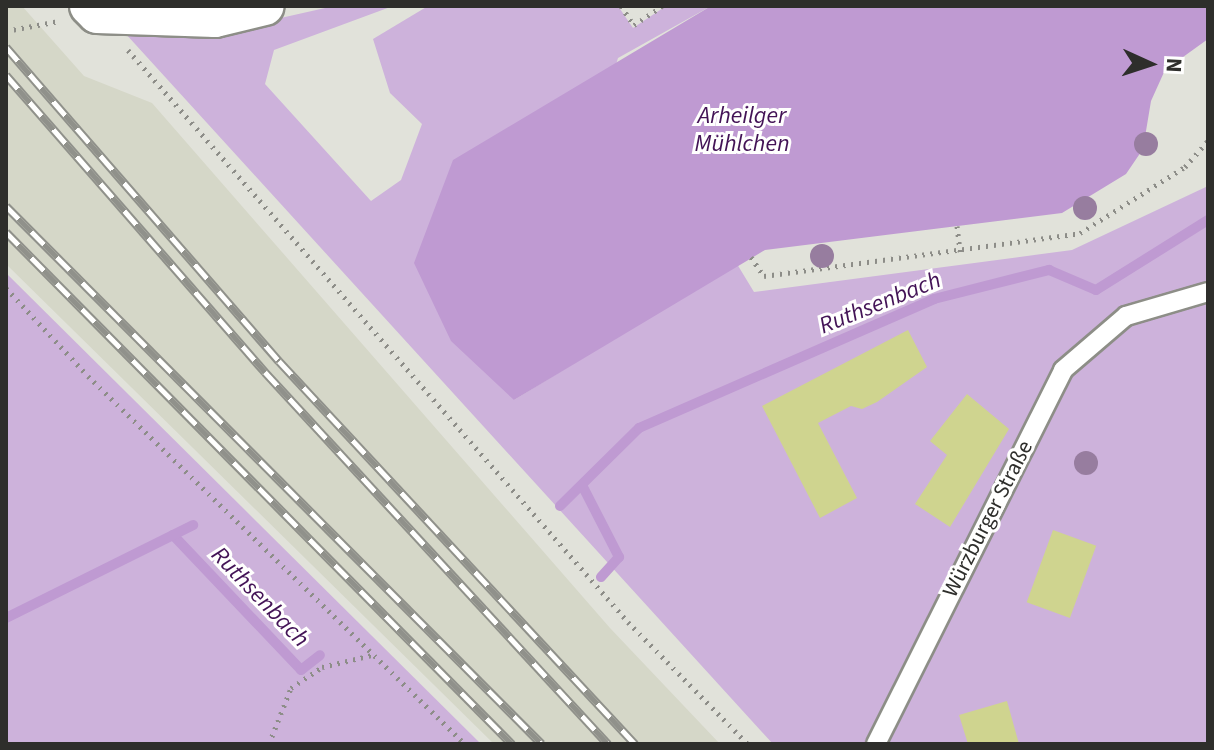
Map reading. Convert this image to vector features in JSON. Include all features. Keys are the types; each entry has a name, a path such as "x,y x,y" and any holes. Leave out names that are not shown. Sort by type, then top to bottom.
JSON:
{"street":[{"path":"93,10 215,18 265,6"}],"lane":[{"name":"Würzburger Straße","path":"876,744 1063,370 1126,316 1208,292"}],"path":[{"path":"621,6 634,25 662,6"},
{"path":"6,31 93,10 628,622 748,744"},
{"path":"751,257 764,276 960,252 1080,233 1185,167 1208,141"},
{"path":"957,226 960,252"},
{"path":"6,288 372,655 465,744"},
{"path":"269,744 291,688 322,667 372,655"}],"shaded area":[{"path":"6,6 22,6 84,76 152,103 610,628 720,744 494,744 6,264"},
{"path":"334,6 393,6 274,50 265,84 371,201 401,180 422,124 390,93 373,39 428,6 618,6 633,28 666,6 711,6 618,58 514,400 737,264 754,292 1072,250 1208,186 1208,744 773,744 125,33 214,33"},
{"path":"6,273 481,744 6,744"}],"water":[{"name":"Arheilger Mühlchen","path":"711,6 1208,6 1208,39 1165,70 1151,101 1143,149 1126,174 1062,213 765,250 514,400 451,341 414,263 453,160"}],"building":[{"path":"908,330 927,367 877,402 862,409 851,406 818,423 857,498 820,518 762,406"},
{"path":"967,394 1009,429 950,527 915,504 947,455 930,441"},
{"path":"1053,530 1096,546 1070,618 1027,602"},
{"path":"1007,701 1019,744 968,744 959,715"}],"waterway":[{"name":"Ruthsenbach","path":"560,506 639,428 934,299 1049,270 1096,290 1208,220"},
{"name":"Ruthsenbach","path":"583,487 619,557 601,577"},
{"name":"Ruthsenbach","path":"6,618 193,525"},
{"name":"Ruthsenbach","path":"173,535 301,670 320,655"}],"railway":[{"path":"6,47 279,361 635,744"},
{"path":"6,75 265,372 608,744"},
{"path":"6,206 542,744"},
{"path":"6,232 512,744"}]}
